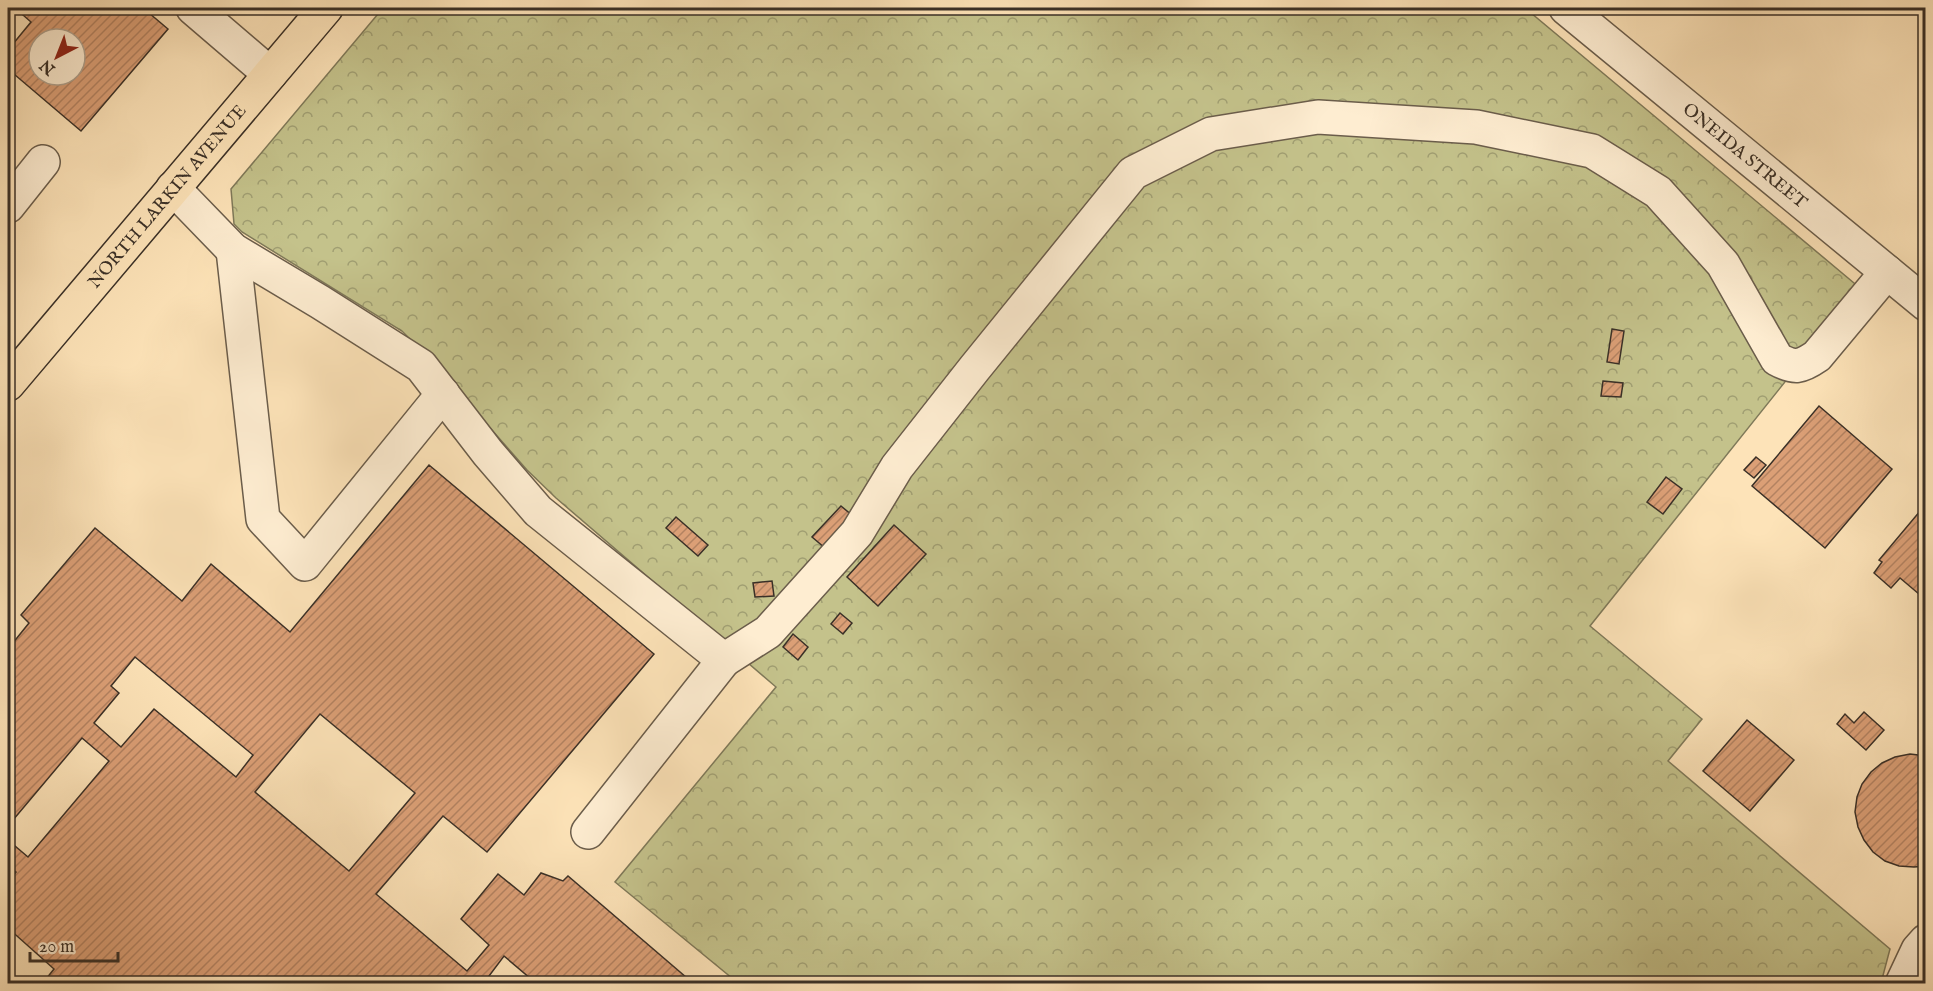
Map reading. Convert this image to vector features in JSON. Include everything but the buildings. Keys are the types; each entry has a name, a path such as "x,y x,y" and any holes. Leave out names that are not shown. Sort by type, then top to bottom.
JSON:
{"main road":[{"name":"NORTH LARKIN AVENUE","path":"8,384 326,8"}],"street":[{"path":"193,8 270,74"},
{"name":"ONEIDA STREET","path":"1566,8 1926,304"},
{"path":"588,832 724,660 768,632 857,534 897,467 1133,173 1211,134 1318,117 1476,128 1592,151 1658,192 1723,264 1777,359 1790,366 1805,364 1817,356 1887,272"},
{"path":"8,206 42,162"},
{"path":"173,188 233,250 421,366 488,453 538,511 724,660"},
{"path":"233,250 263,519 305,564 443,394"},
{"path":"1902,984 1918,950 1926,941"}],"green space":[{"path":"383,8 1525,8 1860,288 1590,626 1702,719 1668,761 1890,949 1881,983 738,983 615,882 776,687 556,498 527,470 402,331 242,232 234,224 231,189"}]}
